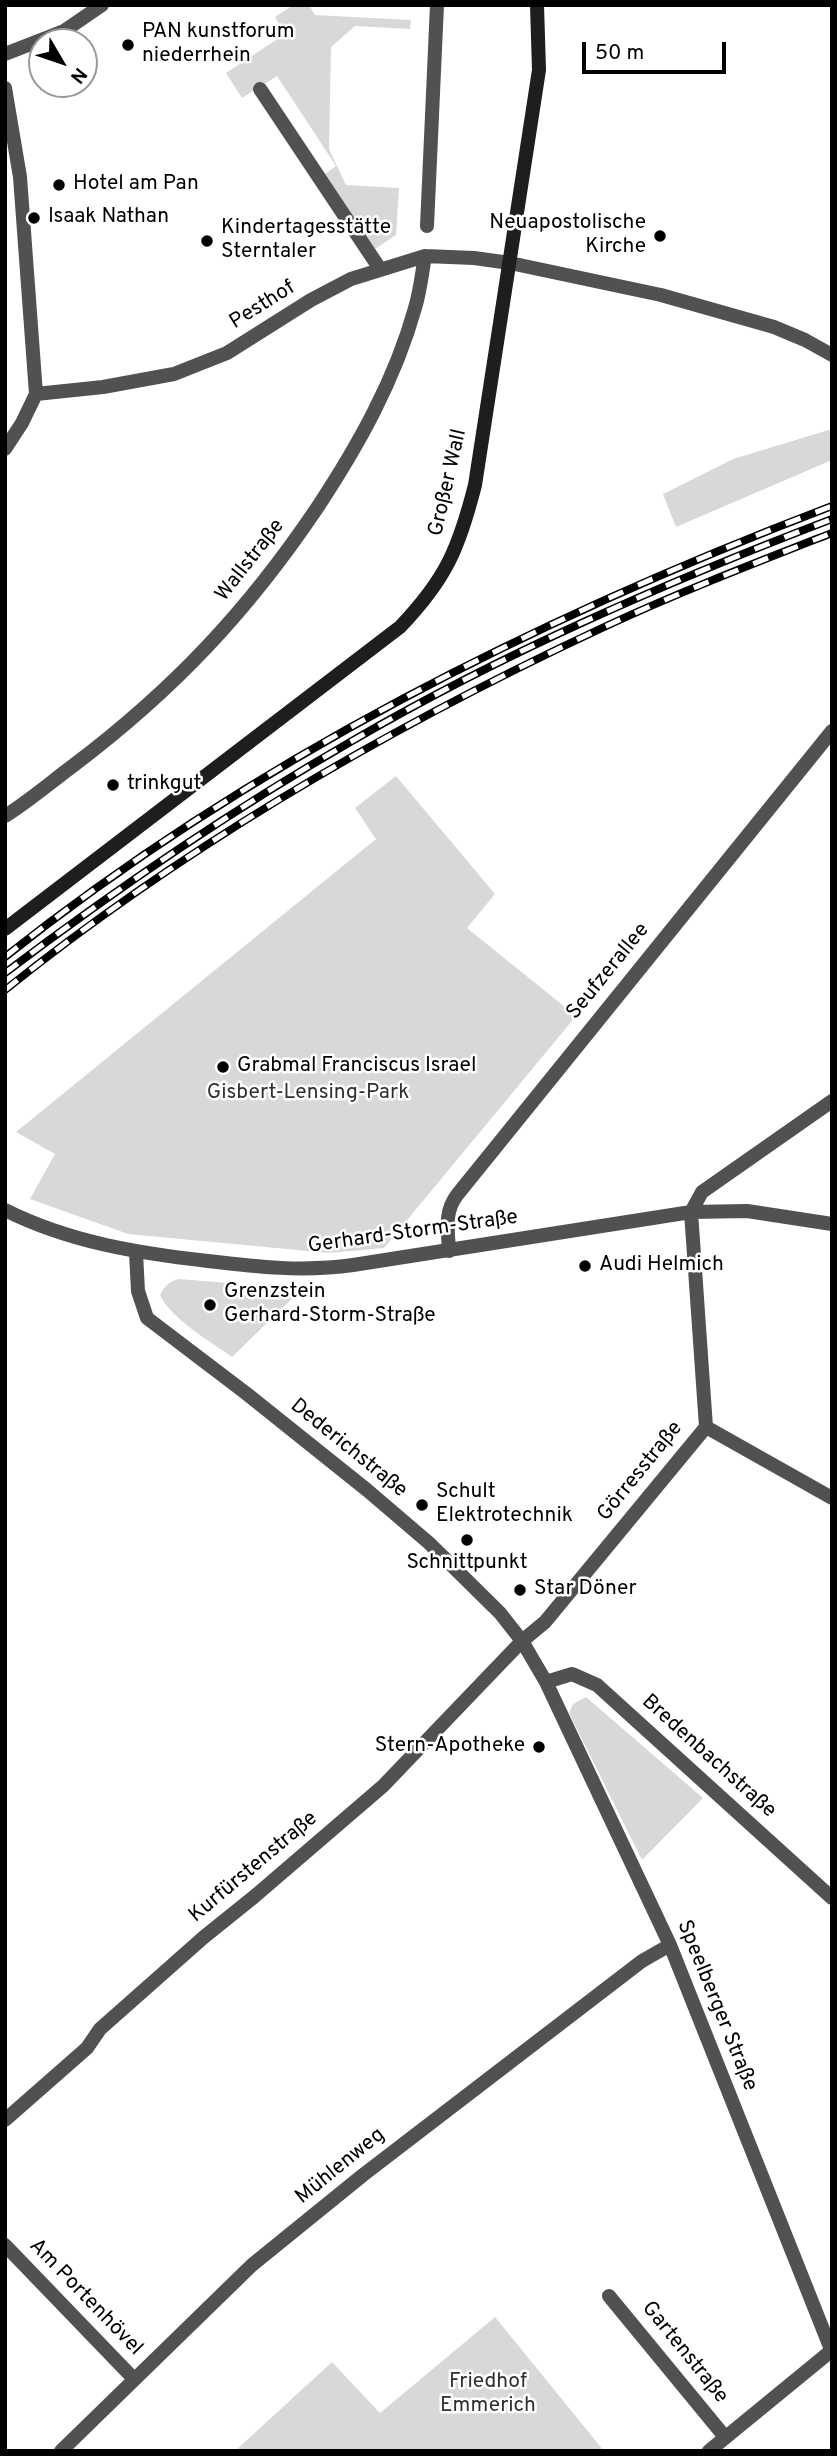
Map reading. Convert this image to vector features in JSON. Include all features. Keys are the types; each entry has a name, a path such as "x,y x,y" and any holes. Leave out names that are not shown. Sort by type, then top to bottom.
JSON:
{"main road":[{"name":"Großer Wall","path":"5,929 400,627 424,603 440,580 464,529 475,485 539,70 537,5"}],"street":[{"path":"5,54 64,31 102,5"},
{"path":"427,226 437,5"},
{"path":"5,88 20,177 36,394 5,449"},
{"path":"260,89 380,269"},
{"name":"Pesthof","path":"36,394 103,387 174,374 227,353 311,300 351,279 425,256 510,263 661,295 761,323 805,340 832,355"},
{"name":"Wallstraße","path":"5,816 127,725 184,673 245,607 289,549 342,471 373,416 416,308 425,256"},
{"name":"Seufzerallee","path":"449,1251 447,1220 450,1204 832,731"},
{"path":"691,1212 702,1192 832,1101"},
{"name":"Gerhard-Storm-Straße","path":"5,1210 74,1238 136,1253 272,1269 327,1269 691,1212 747,1211 832,1224"},
{"name":"Görresstraße","path":"522,1641 545,1622 706,1427 691,1212"},
{"name":"Dederichstraße","path":"136,1253 138,1291 147,1318 247,1394 429,1543 500,1613 522,1641 546,1682"},
{"path":"706,1427 832,1498"},
{"name":"Kurfürstenstraße","path":"5,2120 87,2048 100,2029 204,1937 383,1786 522,1641"},
{"name":"Bredenbachstraße","path":"546,1682 572,1674 597,1685 832,1898"},
{"name":"Speelberger Straße","path":"546,1682 670,1945 831,2351"},
{"name":"Mühlenweg","path":"61,2451 252,2265 642,1961 670,1945"},
{"name":"Am Portenhövel","path":"5,2245 134,2379"},
{"name":"Gartenstraße","path":"609,2296 725,2437"},
{"path":"709,2451 831,2351"}],"green space":[{"path":"293,5 309,5 315,15 411,20 410,29 355,26 331,47 329,149 346,185 399,188 396,235 375,249 325,174 336,166 277,76 242,98 226,73 285,34 275,17"},
{"path":"832,429 832,460 676,527 663,494 733,459"},
{"name":"Gisbert-Lensing-Park","path":"396,776 495,894 467,928 576,1016 384,1248 329,1253 128,1234 30,1199 55,1154 16,1132 376,839 355,808"},
{"path":"179,1279 302,1289 232,1357 192,1329 165,1304 160,1295 168,1284"},
{"path":"586,1697 703,1798 642,1860 569,1713 573,1704"},
{"name":"Friedhof Emmerich","path":"495,2317 604,2451 235,2451 332,2362 380,2413"}],"railway":[{"path":"5,957 100,886 198,819 298,757 401,700 614,596 722,549 832,506"},
{"path":"5,973 89,911 219,823 307,767 410,708 528,648 648,593 832,519"},
{"path":"5,990 145,886 293,791 369,747 602,628 687,590 832,533"}],"place":[{"name":"PAN kunstforum niederrhein","path":"128,45"},
{"name":"Hotel am Pan","path":"59,185"},
{"name":"Isaak Nathan","path":"34,218"},
{"name":"Neuapostolische Kirche","path":"660,236"},
{"name":"Kindertagesstätte Sterntaler","path":"207,241"},
{"name":"trinkgut","path":"113,785"},
{"name":"Grabmal Franciscus Israel","path":"223,1067"},
{"name":"Audi Helmich","path":"585,1266"},
{"name":"Grenzstein Gerhard-Storm-Straße","path":"210,1305"},
{"name":"Schult Elektrotechnik","path":"422,1505"},
{"name":"Schnittpunkt","path":"467,1540"},
{"name":"Star Döner","path":"520,1590"},
{"name":"Stern-Apotheke","path":"539,1747"}]}
